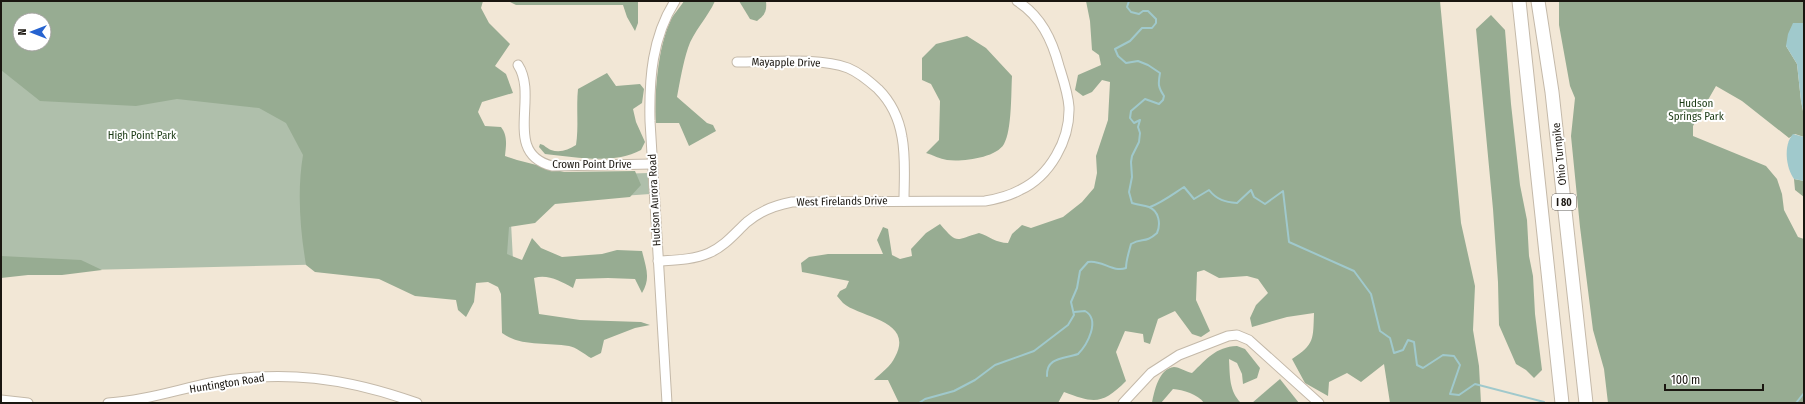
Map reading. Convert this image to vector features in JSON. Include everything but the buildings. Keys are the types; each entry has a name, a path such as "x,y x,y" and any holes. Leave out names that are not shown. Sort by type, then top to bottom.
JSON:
{"highway":[{"name":"I 80","path":"1519,1 1562,403"},
{"name":"Ohio Turnpike","path":"1538,1 1552,92 1586,403"}],"street":[{"name":"Hudson Aurora Road","path":"667,403 650,112 652,62 664,23 675,1"},
{"name":"West Firelands Drive","path":"658,262 687,259 709,253 729,240 754,217 784,203 804,201 972,201 1002,198 1033,183 1046,170 1057,154 1066,131 1069,108 1051,40 1037,18 1017,1"},
{"name":"Mayapple Drive","path":"737,62 826,62 848,68 871,82 887,100 895,113 900,127 904,150 904,201"},
{"name":"Crown Point Drive","path":"518,65 524,77 525,141 529,152 537,160 552,166 652,164"},
{"path":"1126,402 1151,373 1164,363 1217,339 1237,335 1248,340 1319,403"},
{"name":"Huntington Road","path":"108,403 147,398 209,384 268,376 306,377 343,382 388,393 416,403"},
{"path":"1,400 28,403"}],"green space":[{"name":"High Point Park","path":"1,1 483,1 481,8 489,23 510,44 495,66 506,74 513,93 482,102 478,112 485,126 501,127 503,130 506,141 505,156 564,172 635,171 641,185 630,197 555,204 535,223 509,227 507,254 522,260 532,238 541,248 562,257 602,254 617,250 642,251 647,278 645,288 642,293 635,279 576,279 573,288 549,278 534,278 539,314 580,320 641,322 650,325 635,328 604,340 601,353 591,358 572,347 526,342 509,337 502,333 501,294 498,287 488,282 476,283 474,302 466,317 458,310 456,300 415,296 379,279 315,272 306,265 302,238 300,182 303,155 286,123 259,108 177,99 136,106 40,101 1,70"},
{"name":"High Point Park","path":"13,1 41,12 12,12 12,52 52,52 52,16 464,179 648,173 650,194 510,204 513,260 1,272 1,14"},
{"path":"508,1 638,1 638,23 635,31 627,17 623,5 516,5"},
{"path":"684,1 715,1 690,42 677,97 707,123 713,125 716,131 689,146 679,123 656,123 656,85 662,45 671,19"},
{"path":"739,1 766,1 765,12 757,21 750,19"},
{"path":"1086,1 1440,1 1461,223 1475,286 1473,330 1479,366 1481,403 1390,403 1384,364 1361,382 1347,373 1329,382 1328,396 1305,383 1292,359 1300,354 1309,345 1313,335 1314,313 1287,317 1252,327 1250,318 1256,305 1268,293 1258,279 1247,276 1219,278 1204,270 1197,272 1196,300 1210,331 1201,337 1192,334 1175,311 1158,319 1150,344 1144,342 1143,334 1125,331 1116,352 1126,381 1111,394 1098,400 1084,399 1064,392 1058,403 899,403 888,380 874,380 895,357 899,345 898,335 892,328 883,322 851,308 842,302 837,296 840,291 846,288 849,281 802,272 801,263 809,257 828,254 883,254 877,240 883,227 888,229 892,255 900,259 912,256 911,249 926,233 940,224 950,235 957,239 979,233 996,241 1008,243 1012,234 1022,225 1031,228 1063,217 1082,202 1094,188 1097,173 1096,156 1108,120 1110,82 1102,80 1092,92 1083,96 1075,90 1078,75 1101,65 1099,55 1092,50 1090,21"},
{"name":"Hudson Springs Park","path":"1559,1 1804,1 1804,23 1801,24 1786,46 1797,64 1804,116 1804,137 1795,134 1789,138 1742,101 1716,86 1693,126 1693,136 1766,166 1777,179 1782,194 1784,210 1798,237 1804,239 1804,403 1608,403 1604,369 1593,330 1580,227 1571,136 1575,98 1570,86 1559,25"},
{"path":"1491,15 1505,30 1511,104 1520,185 1527,220 1529,256 1533,276 1535,314 1542,370 1534,378 1526,370 1516,364 1499,325 1498,282 1493,209 1476,29"},
{"path":"967,36 986,48 1012,76 1011,111 1007,138 1000,149 986,156 970,160 947,160 926,153 939,140 940,101 931,84 922,80 922,58 936,44"},
{"path":"607,73 616,86 640,84 644,89 642,103 633,109 636,122 645,142 641,150 630,155 606,159 545,154 539,147 540,144 551,150 558,151 567,150 576,145 578,89"},
{"path":"1794,179 1804,181 1804,197 1795,190"},
{"path":"1,256 81,260 102,270 62,275 28,275 1,278"},
{"path":"1237,346 1245,349 1260,368 1257,378 1243,384 1242,374 1237,363 1229,359 1232,388 1241,403 1204,403 1198,397 1186,391 1173,389 1161,403 1152,403 1158,381 1169,368 1176,367 1192,373 1217,351"},
{"path":"1280,379 1299,403 1252,403"}],"water":[{"path":"1793,23 1804,23 1804,116 1797,64 1786,46 1788,34"},
{"path":"1793,134 1804,137 1804,181 1794,179 1789,169 1787,150"}],"waterway":[{"path":"919,403 925,399 954,391 975,380 995,365 1034,351 1068,325 1074,315 1071,302 1077,288 1080,271 1088,262 1098,262 1116,269 1126,268 1131,244 1149,238 1157,233 1159,222 1155,211 1149,207 1132,203 1129,192 1132,177 1132,156 1139,142 1140,133 1138,127 1140,120 1134,123 1130,118 1131,111 1145,99 1159,104 1163,100 1164,96 1159,85 1160,73 1148,65 1138,61 1126,63 1118,56 1115,49 1130,41 1142,28 1152,28 1156,23 1156,19 1148,11 1143,11 1139,14 1131,12 1127,7 1129,1"},
{"path":"1150,207 1184,187 1194,199 1209,190 1222,200 1237,203 1251,190 1254,197 1265,204 1283,191 1289,242 1354,271 1371,294 1380,331 1390,338 1394,353 1403,350 1408,340 1414,342 1417,365 1423,368 1443,355 1454,356 1460,365 1450,394 1459,395 1475,384 1544,402"},
{"path":"1047,376 1049,365 1062,358 1078,354 1085,345 1091,332 1092,320 1090,315 1085,311 1074,312"},
{"path":"1796,403 1804,393"}]}
